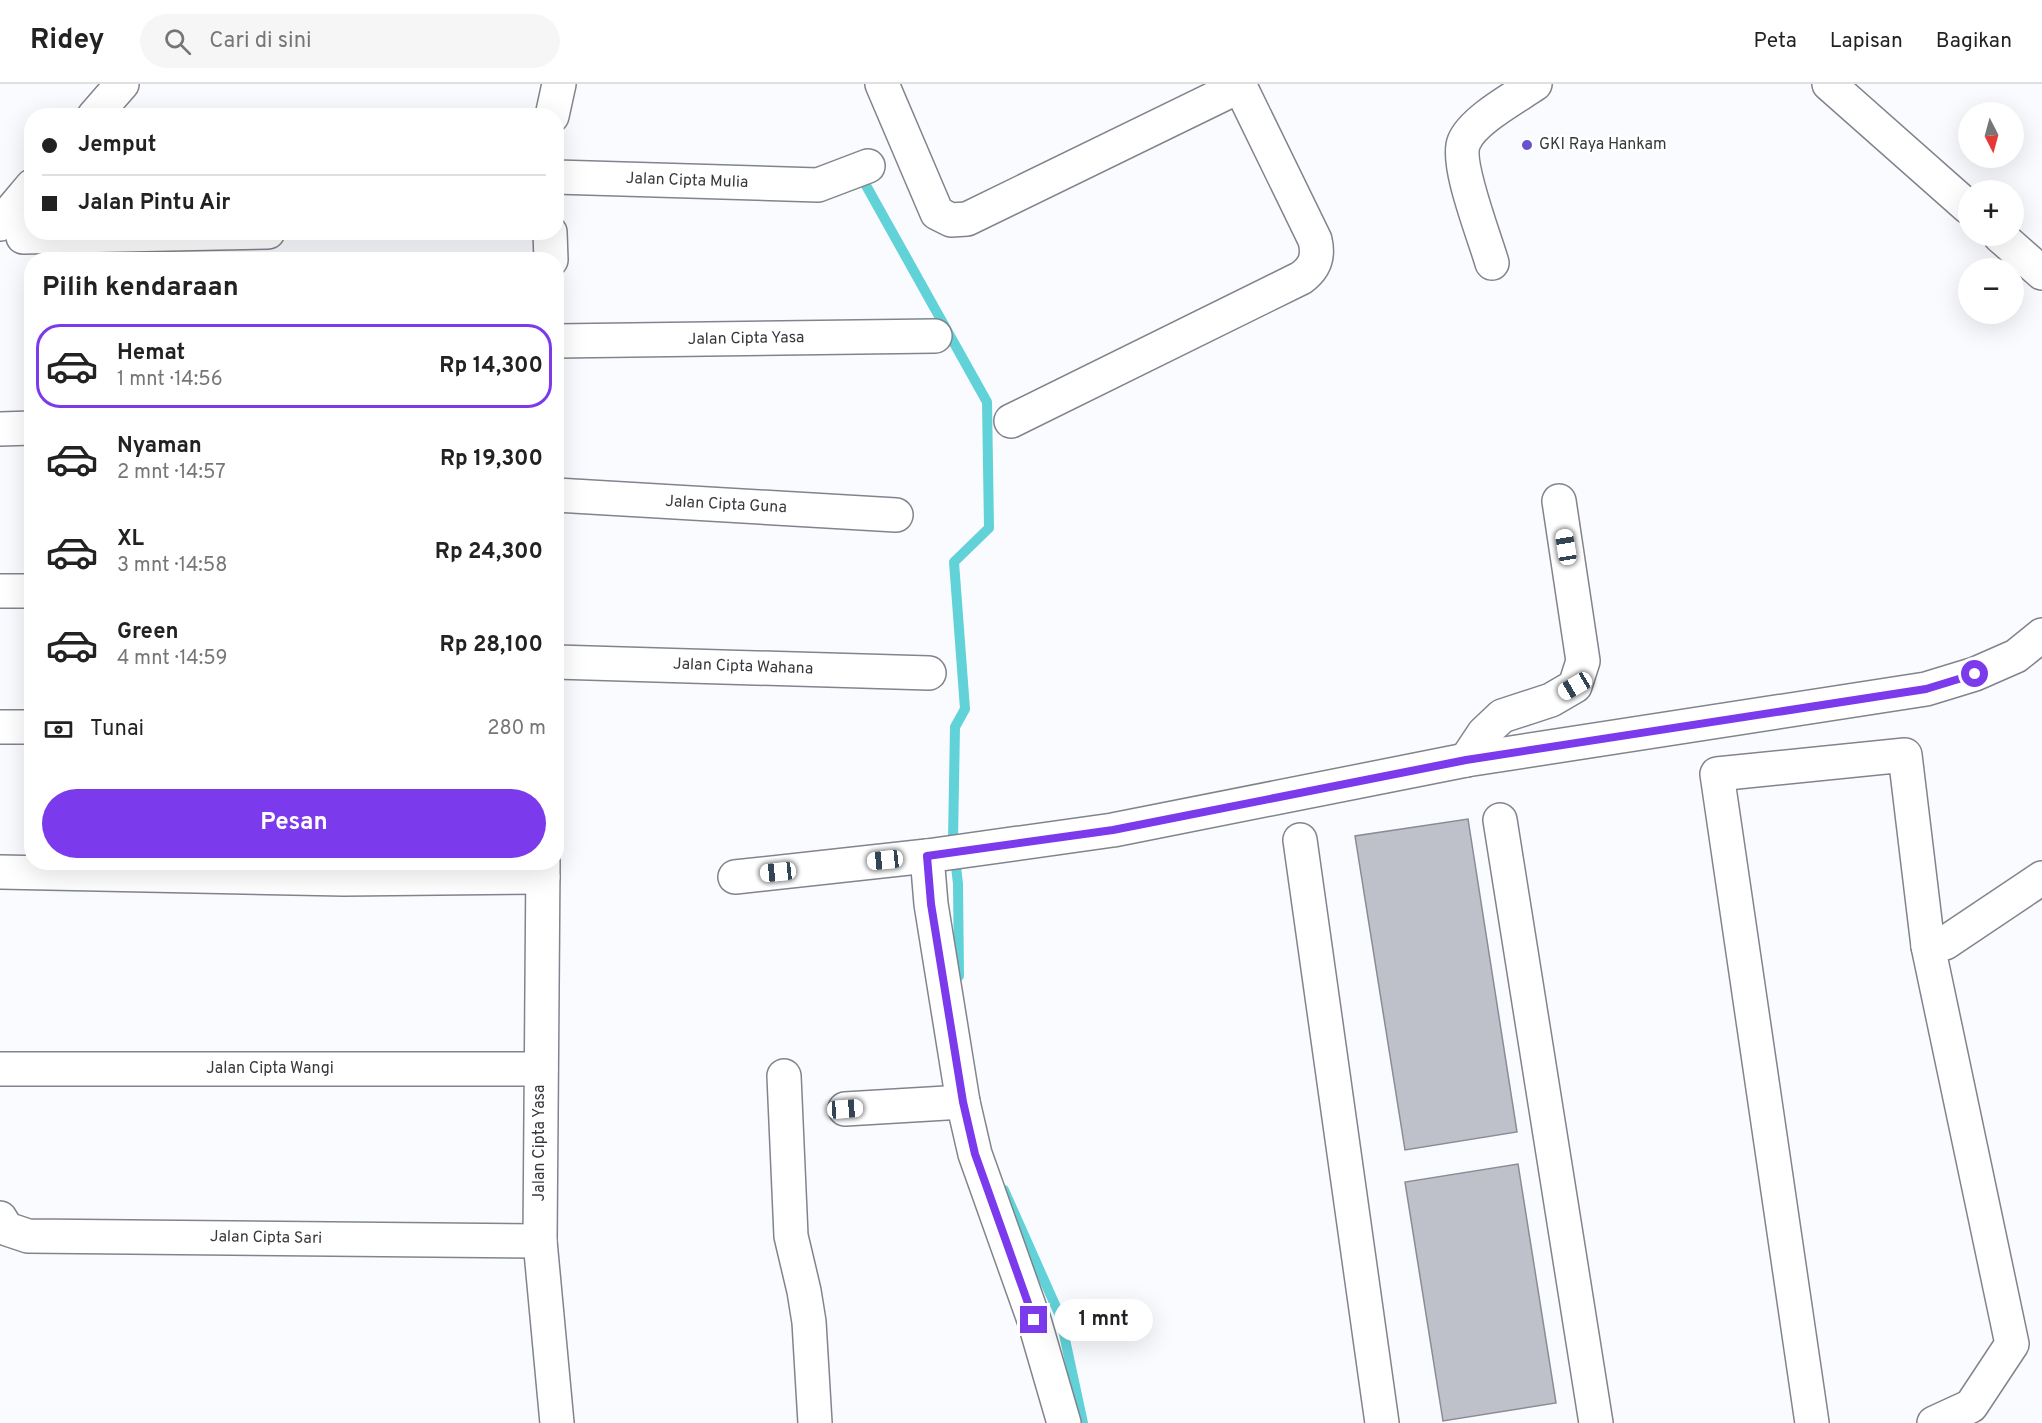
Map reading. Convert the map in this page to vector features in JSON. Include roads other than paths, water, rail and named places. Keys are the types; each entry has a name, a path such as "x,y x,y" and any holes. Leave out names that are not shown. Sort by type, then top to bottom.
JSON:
{"street":[{"path":"101,108 122,84"},
{"path":"554,108 559,84"},
{"path":"882,84 937,213 951,220 967,219 1240,85 1315,240 1318,251 1315,263 1310,272 1301,278 1011,421"},
{"path":"1492,263 1461,161 1464,142 1480,121 1535,84"},
{"path":"1829,84 1958,198"},
{"name":"Jalan Cipta Mulia","path":"564,177 818,184 868,166"},
{"path":"12,231 24,204"},
{"path":"2011,246 2042,273"},
{"name":"Jalan Cipta Yasa","path":"564,341 935,336"},
{"path":"0,429 24,428"},
{"name":"Jalan Cipta Guna","path":"564,495 896,515"},
{"path":"1466,760 1484,733 1502,716 1551,700 1575,686 1583,661 1559,501"},
{"path":"0,591 24,591"},
{"path":"735,877 945,853 1113,830 1466,760 1926,689 1975,674 2016,656 2042,635"},
{"name":"Jalan Cipta Wahana","path":"564,662 929,672"},
{"path":"0,727 24,727"},
{"path":"1812,1423 1717,774 1905,755 1928,946 2012,1344 1971,1406 1934,1423"},
{"path":"1500,820 1596,1423"},
{"path":"1300,840 1382,1423"},
{"path":"945,853 930,897 963,1102 975,1154 1034,1320 1064,1423"},
{"path":"0,872 543,870"},
{"name":"Jalan Cipta Yasa","path":"543,870 540,1241 557,1423"},
{"path":"1928,946 1945,943 2042,878"},
{"name":"Jalan Cipta Wangi","path":"0,1069 541,1069"},
{"path":"784,1076 791,1236 809,1322 815,1423"},
{"path":"845,1109 963,1102"},
{"name":"Jalan Cipta Sari","path":"0,1218 7,1229 28,1236 540,1241"}],"waterway":[{"path":"863,180 987,402 989,528 954,562 965,709 955,727 953,840 958,884 959,976"},
{"path":"1004,1190 1060,1316 1083,1423"}],"place":[{"name":"GKI Raya Hankam","path":"1527,145"}]}
